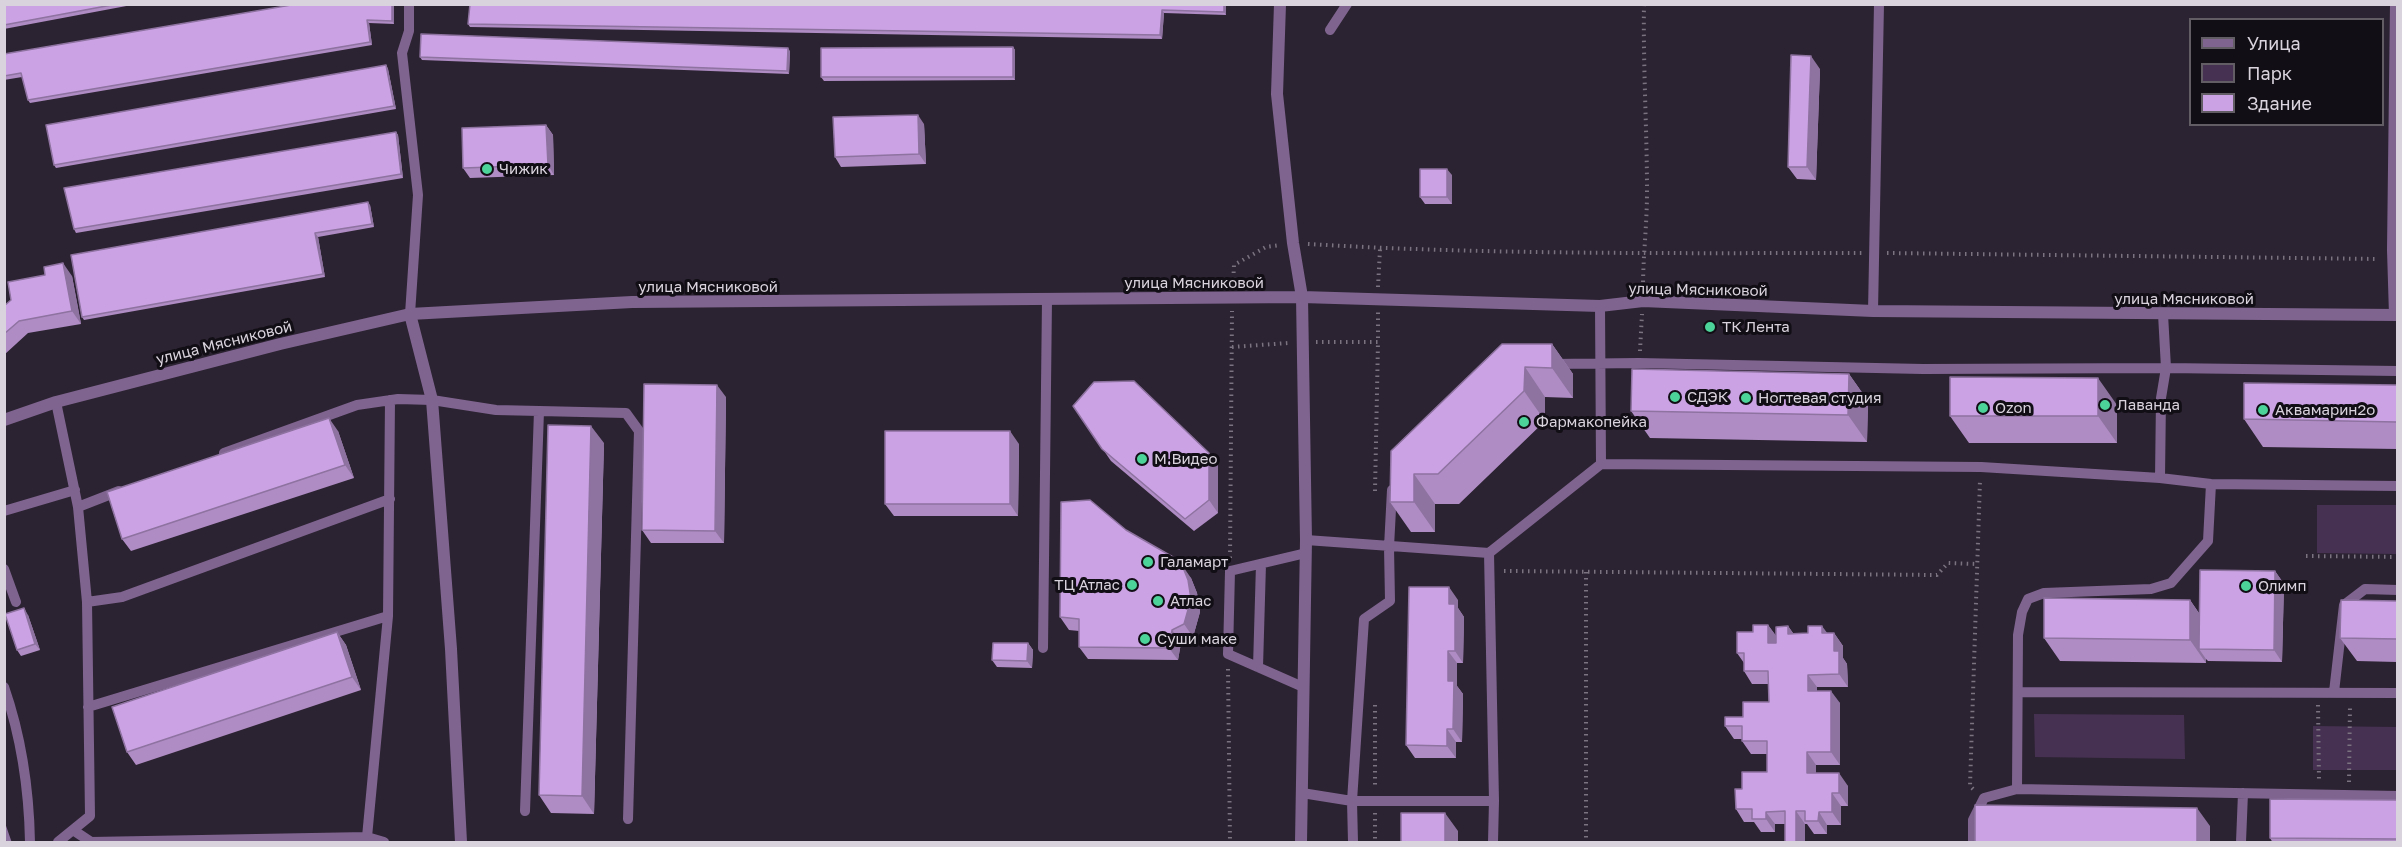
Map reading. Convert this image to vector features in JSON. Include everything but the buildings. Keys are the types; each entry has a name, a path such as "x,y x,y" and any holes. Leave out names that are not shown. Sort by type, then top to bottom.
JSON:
{"street":[{"path":"1280,4 1277,94 1293,243 1302,297 1306,547 1301,843"},
{"name":"улица Мясниковой","path":"4,420 56,402 280,344 410,314 632,302 1302,297 1600,306 1643,301 1872,311 2396,315"},
{"path":"410,314 432,400 451,649 461,843"}],"lane":[{"path":"409,4 409,31 402,53 418,195 410,314"},
{"path":"1330,30 1347,4"},
{"path":"1872,311 1879,4"},
{"path":"2395,4 2392,250 2396,315"},
{"path":"1043,648 1047,299"},
{"path":"1600,306 1601,464"},
{"path":"2160,478 2161,398 2166,368 2163,315"},
{"path":"1542,364 1923,369 2166,368 2397,371"},
{"path":"367,837 388,616 390,400"},
{"path":"212,458 357,405 390,400 432,400 496,410 626,413 639,430 628,819"},
{"path":"56,402 78,507 87,603 90,816 58,843"},
{"path":"525,811 539,411"},
{"path":"1304,687 1228,654 1230,571 1261,564 1306,547 1389,547 1490,553 1601,464 1981,467 2160,478 2211,484 2397,486"},
{"path":"1353,843 1352,801 1364,620 1390,601 1389,547 1393,476"},
{"path":"2017,789 2018,634 2022,612 2028,599 2044,593 2151,589 2171,583 2208,541 2211,484"},
{"path":"78,507 134,486"},
{"path":"4,511 75,490"},
{"path":"87,603 122,597 390,499"},
{"path":"1490,553 1493,843"},
{"path":"1258,667 1261,564"},
{"path":"4,569 16,602"},
{"path":"2334,692 2344,605 2365,589 2397,590"},
{"path":"88,707 388,616"},
{"path":"4,687 16,720 30,814 30,843"},
{"path":"2018,692 2397,693"},
{"path":"1973,843 1973,820 1984,798 2017,789 2397,796"},
{"path":"1302,793 1352,801 1494,801"},
{"path":"2241,843 2243,793"},
{"path":"73,830 90,842 367,837 384,843"}],"path":[{"path":"1644,4 1646,243"},
{"path":"1232,347 1302,342 1378,342 1380,249"},
{"path":"1981,467 1970,786 1984,798"},
{"path":"2306,556 2397,557"},
{"path":"1490,571 1937,575 1948,563 1977,564"},
{"path":"1586,572 1586,843"},
{"path":"1228,654 1230,843"},
{"path":"2318,692 2319,794"},
{"path":"2349,794 2350,692"}],"green space":[{"path":"2317,505 2397,505 2397,554 2317,553"},
{"path":"2034,714 2184,715 2185,759 2035,757"},
{"path":"2313,726 2397,727 2397,770 2313,770"}],"place":[{"name":"Чижик","path":"487,169"},
{"name":"ТК Лента","path":"1710,327"},
{"name":"СДЭК","path":"1675,397"},
{"name":"Ногтевая студия","path":"1746,398"},
{"name":"Лаванда","path":"2105,405"},
{"name":"Ozon","path":"1983,408"},
{"name":"Аквамарин2о","path":"2263,410"},
{"name":"Фармакопейка","path":"1524,422"},
{"name":"М.Видео","path":"1142,459"},
{"name":"Галамарт","path":"1148,562"},
{"name":"ТЦ Атлас","path":"1132,585"},
{"name":"Олимп","path":"2246,586"},
{"name":"Атлас","path":"1158,601"},
{"name":"Суши маке","path":"1145,639"}]}
